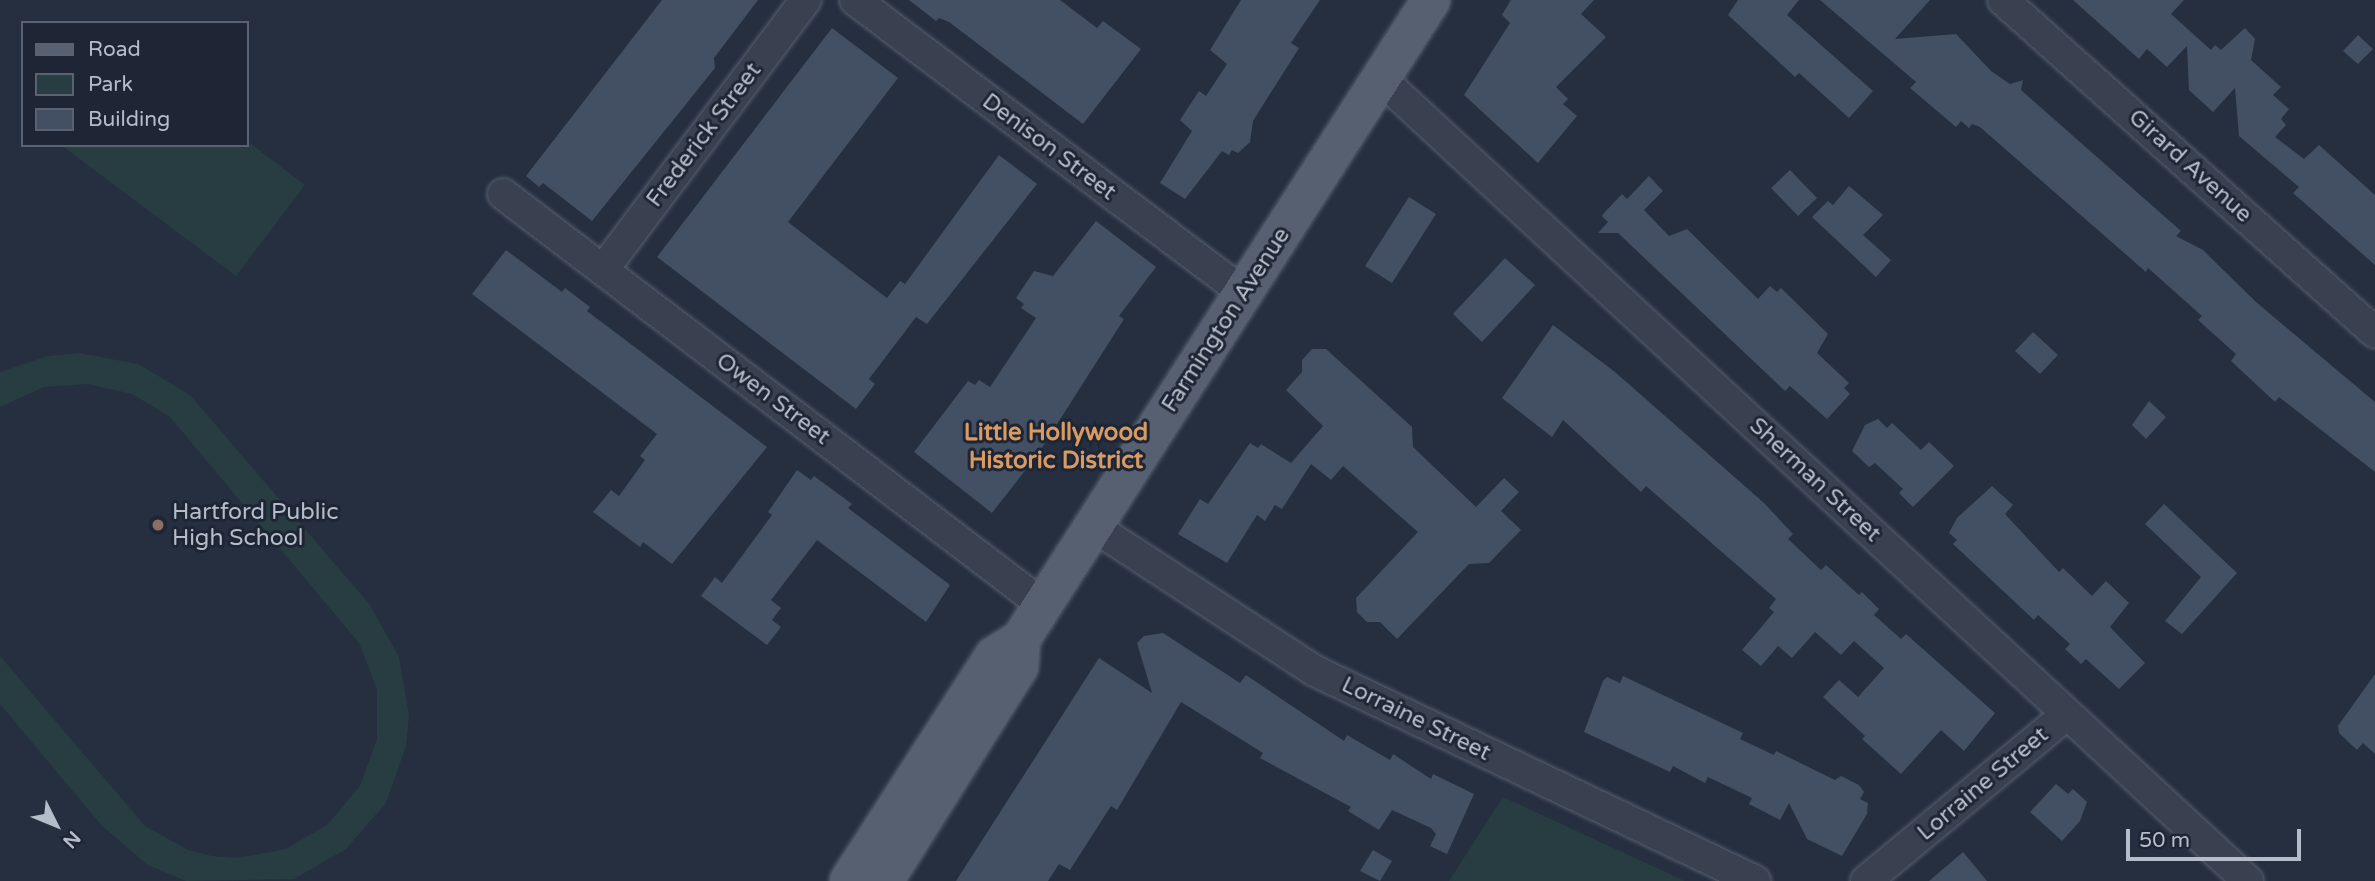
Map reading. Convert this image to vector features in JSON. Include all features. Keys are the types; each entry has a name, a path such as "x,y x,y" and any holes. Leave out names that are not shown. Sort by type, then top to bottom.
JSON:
{"main road":[{"name":"Farmington Avenue","path":"849,881 994,656 1021,639 1381,79 1427,2"},
{"name":"Farmington Avenue","path":"884,881 1019,667 1021,639"}],"street":[{"name":"Frederick Street","path":"603,270 806,0"},
{"name":"Denison Street","path":"855,0 1244,293"},
{"name":"Girard Avenue","path":"2003,0 2375,333"},
{"name":"Sherman Street","path":"1381,79 2248,881"},
{"name":"Owen Street","path":"503,194 1043,605"},
{"name":"Lorraine Street","path":"1094,527 1315,671 1755,881"},
{"name":"Lorraine Street","path":"1866,881 2067,714"}],"green space":[{"path":"248,142 305,185 236,276 64,147 248,147"},
{"path":"79,353 138,364 190,395 370,605 399,657 409,716 406,746 386,803 346,849 294,879 186,881 148,865 102,826 0,704 0,656 145,826 188,850 212,856 237,858 286,849 328,824 360,786 377,739 377,689 359,643 170,417 132,394 88,384 44,387 0,407 0,372 48,356"},
{"path":"1503,797 1685,881 1449,881"}],"building":[{"path":"662,0 758,0 714,58 715,68 592,221 543,183 539,187 526,176"},
{"path":"909,0 1060,0 1097,28 1103,21 1141,49 1083,124 949,22 939,18 936,21"},
{"path":"1241,0 1320,0 1291,43 1299,48 1253,121 1250,142 1238,153 1232,150 1229,155 1222,151 1185,199 1160,183 1192,131 1180,120 1199,91 1206,96 1227,64 1210,50"},
{"path":"1511,0 1594,0 1581,14 1606,37 1556,87 1568,99 1563,104 1577,116 1538,163 1464,95 1510,23 1502,15"},
{"path":"1738,0 1799,0 1787,15 1873,91 1849,118 1799,73 1795,77 1728,15"},
{"path":"1820,0 1930,0 1895,39 1956,34 1991,71 2010,84 2023,80 2021,90 2181,231 2176,236 2203,250 2256,302 2375,402 2375,472 2279,397 2275,402 2231,361 2236,354 2198,320 2202,316 2148,268 2146,272 1980,127 1972,124 1969,128 1961,121 1956,127 1910,88 1916,82"},
{"path":"2073,0 2184,0 2171,14 2211,50 2215,45 2221,50 2245,28 2255,39 2251,60 2281,87 2273,95 2289,109 2281,119 2286,125 2275,137 2304,159 2319,145 2375,195 2375,265 2293,193 2299,187 2239,136 2235,88 2213,112 2189,90 2187,46 2167,67 2147,49 2139,59"},
{"path":"832,28 898,78 788,222 846,267 887,298 900,281 905,284 999,155 1037,184 927,324 916,317 869,379 875,384 856,409 657,257"},
{"path":"2358,35 2373,49 2358,64 2343,51"},
{"path":"1790,170 1817,198 1798,216 1771,188"},
{"path":"1649,176 1663,191 1644,210 1669,236 1687,229 1758,299 1770,286 1777,292 1781,288 1828,334 1817,353 1849,383 1844,388 1850,394 1827,419 1790,386 1785,391 1618,233 1598,233 1608,222 1602,216 1605,212 1622,194 1627,199"},
{"path":"1849,186 1883,215 1863,235 1891,260 1876,277 1812,217 1828,201 1833,205"},
{"path":"1409,197 1436,214 1392,283 1365,266"},
{"path":"1096,221 1156,267 1119,316 1124,319 1038,454 992,513 914,452 968,381 975,385 979,380 990,387 1036,318 1021,308 1024,304 1016,298 1034,271 1053,276"},
{"path":"506,250 562,292 565,288 590,307 587,311 767,447 672,564 643,542 640,547 593,512 611,490 619,496 645,460 640,456 657,434 472,294"},
{"path":"1505,258 1535,285 1482,342 1453,314"},
{"path":"1553,325 1615,372 1764,503 1793,534 1788,539 1821,570 1826,565 1859,595 1862,592 1879,609 1874,615 1901,639 1906,634 1995,713 1964,751 1941,730 1901,774 1862,739 1865,736 1823,697 1839,680 1858,697 1884,668 1854,641 1841,655 1815,632 1792,658 1778,646 1761,666 1742,650 1774,612 1769,608 1776,599 1646,486 1641,492 1563,420 1552,437 1502,398"},
{"path":"2033,332 2058,355 2040,374 2015,351"},
{"path":"1312,349 1326,349 1412,427 1413,447 1476,507 1504,478 1519,492 1501,511 1521,530 1489,563 1469,564 1397,639 1380,622 1367,622 1357,612 1356,598 1418,532 1343,466 1331,480 1311,464 1282,509 1275,505 1265,521 1257,515 1227,563 1178,534 1200,499 1208,504 1250,443 1258,448 1261,444 1291,463 1323,426 1286,390 1302,372 1302,360"},
{"path":"2149,401 2166,417 2146,439 2132,425"},
{"path":"1878,419 1887,428 1892,423 1921,450 1929,442 1954,466 1913,507 1899,493 1903,489 1875,463 1869,467 1852,451 1865,425"},
{"path":"797,470 811,480 814,476 852,504 848,508 950,585 926,622 817,540 771,600 781,608 772,620 781,627 767,645 701,596 715,577 722,583 772,515 768,512"},
{"path":"1992,486 2013,505 2005,514 2059,572 2063,568 2092,596 2106,581 2129,603 2110,627 2145,663 2119,689 2086,659 2081,664 2065,649 2070,644 2038,615 2034,620 1953,544 1957,540 1949,533 1957,518"},
{"path":"2164,504 2237,573 2182,634 2165,621 2201,577 2145,524"},
{"path":"1163,633 1240,683 1246,675 1344,741 1347,735 1390,760 1393,754 1431,779 1433,774 1474,794 1447,854 1430,846 1436,834 1431,828 1392,810 1379,830 1348,811 1351,807 1260,758 1263,753 1181,702 1117,810 1111,806 1070,870 1059,864 1048,881 956,881 1099,658 1152,693 1137,643 1144,636"},
{"path":"2375,674 2375,754 2363,743 2357,750 2339,733 2338,726"},
{"path":"1623,676 1743,733 1740,739 1774,755 1776,751 1835,780 1841,776 1859,785 1864,792 1860,799 1868,803 1867,814 1842,856 1807,839 1789,803 1780,820 1749,804 1752,798 1708,777 1705,783 1673,766 1670,772 1584,732 1603,681 1607,677 1620,683"},
{"path":"2056,784 2068,794 2073,789 2087,802 2080,821 2062,841 2030,812"},
{"path":"1373,850 1392,861 1380,881 1360,871"},
{"path":"1963,852 1987,881 1929,881"}],"place":[{"name":"Hartford Public High School","path":"158,525"}],"district":[{"name":"Little Hollywood Historic District","path":"1056,447"}]}
